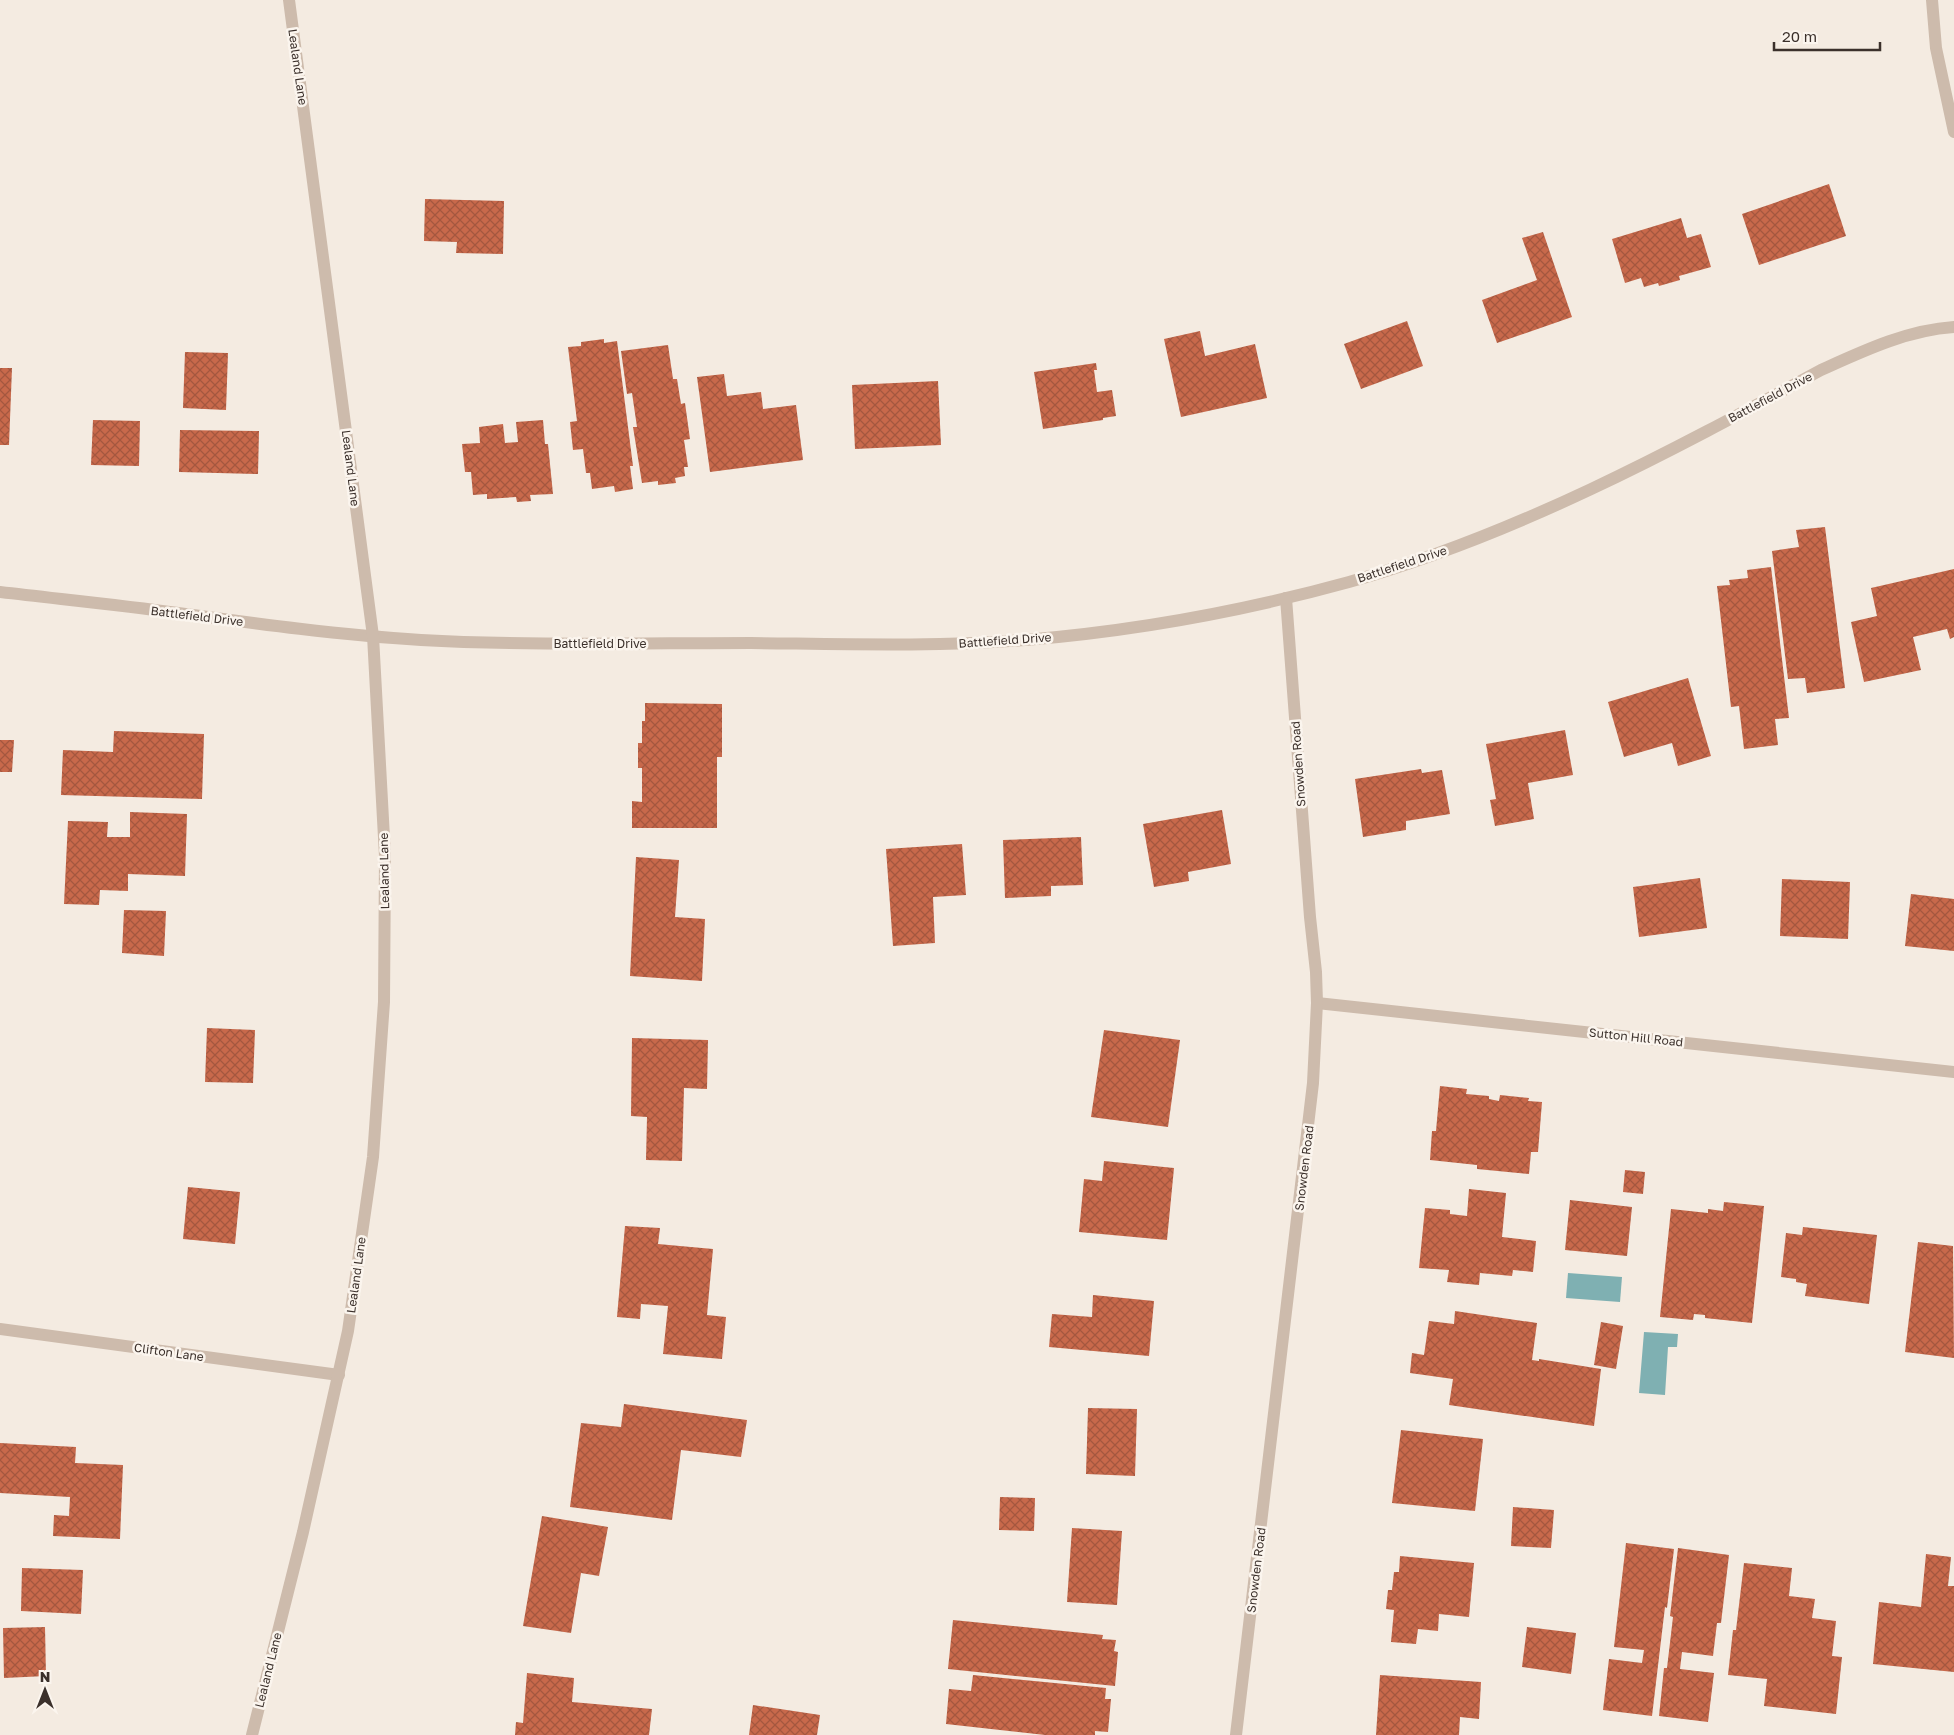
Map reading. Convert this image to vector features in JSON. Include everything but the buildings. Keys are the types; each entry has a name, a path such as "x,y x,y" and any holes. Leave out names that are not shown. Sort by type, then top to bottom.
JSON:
{"street":[{"name":"Lealand Lane","path":"252,1735 303,1532 348,1331 373,1157 384,1002 385,856 373,636 289,0"},
{"path":"1932,0 1936,48 1954,132"},
{"name":"Battlefield Drive","path":"0,592 323,632 504,643 889,644 984,642 1032,639 1110,630 1206,615 1286,598 1392,569 1482,536 1637,468 1821,370 1850,357 1896,339 1922,332 1954,327"},
{"name":"Snowden Road","path":"1236,1735 1313,1084 1317,1003 1286,598"},
{"name":"Sutton Hill Road","path":"1317,1003 1954,1072"},
{"name":"Clifton Lane","path":"0,1329 339,1375"}],"water":[{"path":"1568,1273 1622,1277 1620,1302 1566,1298"},
{"path":"1644,1332 1678,1334 1677,1347 1668,1347 1665,1395 1639,1393"}]}
